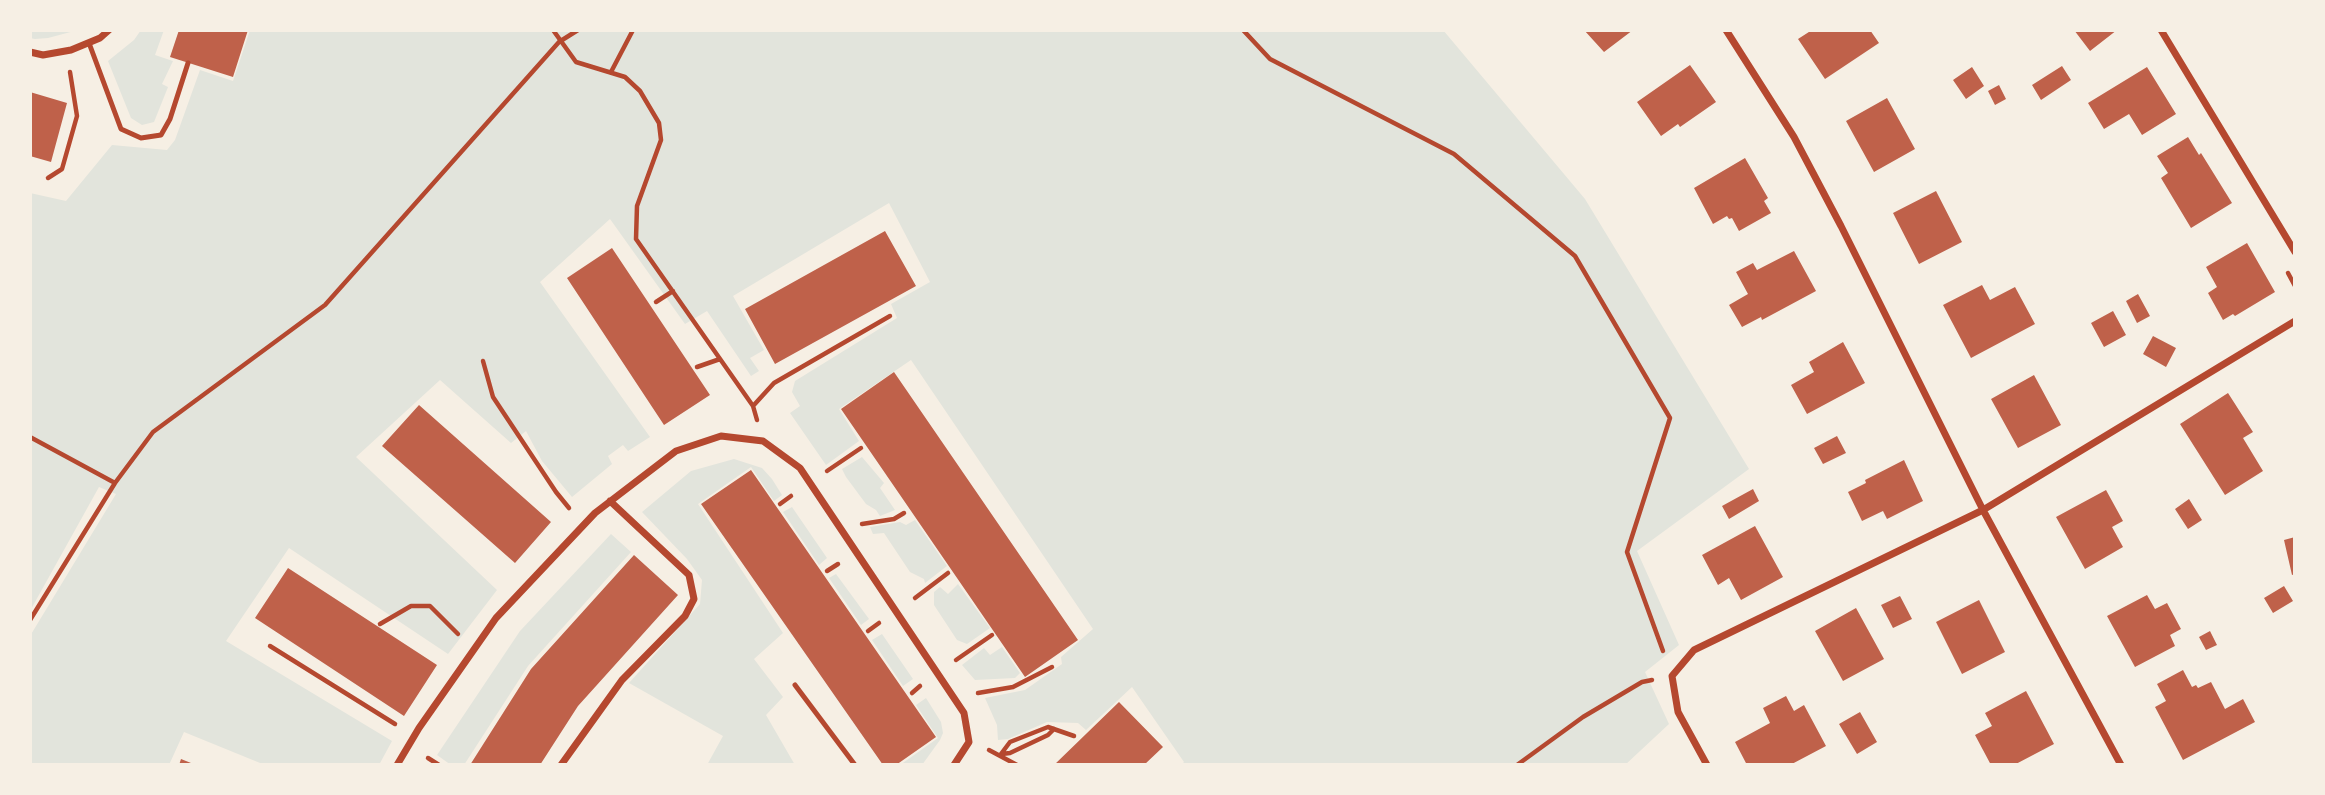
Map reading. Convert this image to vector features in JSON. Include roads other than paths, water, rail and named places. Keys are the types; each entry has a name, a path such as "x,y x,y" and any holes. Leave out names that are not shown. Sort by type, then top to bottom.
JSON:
{"street":[{"path":"30,52 43,55 71,50 100,38 109,30"},
{"path":"1726,30 1794,137 1983,510 2121,765"},
{"path":"2161,30 2295,252"},
{"path":"1707,765 1678,712 1672,676 1694,650 1983,510 2295,321"},
{"path":"397,765 496,618 583,525 676,451 721,436 763,441 800,468 964,713 969,742 954,765"},
{"path":"561,765 622,680 685,616 694,599 689,576 610,502"}],"lane":[{"path":"89,43 121,129 141,138 161,135 170,119 188,63"},
{"path":"795,685 855,765"}]}
